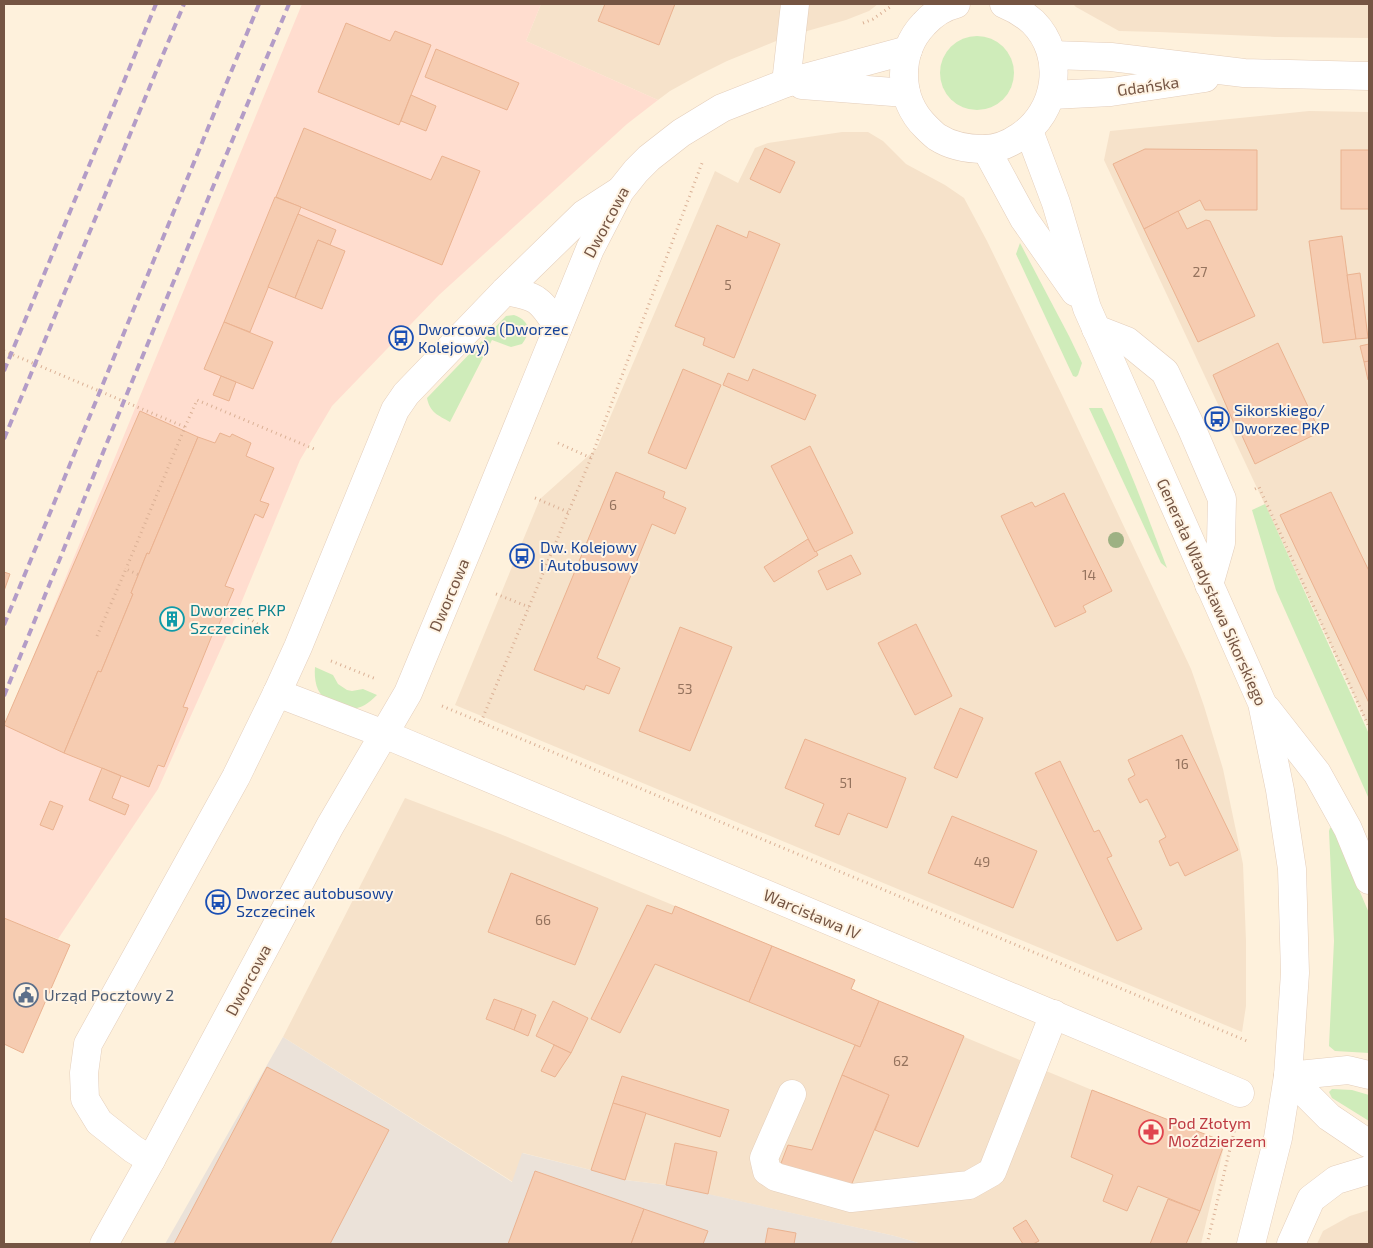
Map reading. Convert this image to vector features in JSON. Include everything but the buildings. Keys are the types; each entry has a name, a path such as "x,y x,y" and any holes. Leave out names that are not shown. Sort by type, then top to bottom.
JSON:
{"street":[{"path":"786,83 795,4"},
{"path":"950,4 930,17 917,32 908,50 904,72 906,94 917,118 935,136 959,147 986,150 1009,144 1029,131 1043,114 1052,95 1054,75 1052,55 1044,37 1033,22 1018,10 1004,4"},
{"name":"Dworcowa","path":"104,1244 330,826 408,693 590,249 620,191 649,158 681,133 722,108 786,83 908,50"},
{"name":"Gdańska","path":"1052,55 1111,57 1244,73 1369,76"},
{"name":"Gdańska","path":"1052,95 1111,92 1244,73"},
{"name":"Dworcowa","path":"786,83 906,94"},
{"name":"Generała Władysława Sikorskiego","path":"1029,131 1056,203 1091,319 1262,703 1280,790 1292,869 1295,973 1288,1076 1278,1138 1251,1244"},
{"name":"Generała Władysława Sikorskiego","path":"986,150 1024,220 1091,319"},
{"path":"151,1160 132,1149 99,1122 85,1099 84,1073 88,1044 236,777 298,647 395,410 406,394 505,291 584,214 620,191"},
{"path":"505,291 526,294 535,299 546,309 558,327"},
{"path":"1091,319 1127,340 1165,372 1191,427 1222,499 1221,543 1209,585"},
{"name":"Warcisława IV","path":"277,692 384,734 1240,1093"},
{"path":"1262,703 1317,773 1348,829 1369,880"},
{"path":"792,1094 764,1158 767,1171 776,1178 851,1198 969,1185 992,1172 1054,1014"},
{"path":"1288,1076 1348,1070 1369,1075"},
{"path":"1288,1076 1329,1117 1369,1144"},
{"path":"1291,1244 1310,1199 1336,1180 1369,1170"}],"path":[{"path":"857,26 873,19 894,4"},
{"path":"481,722 591,458 705,155"},
{"path":"4,351 185,427"},
{"path":"97,636 197,400 314,449"},
{"path":"558,443 591,458"},
{"path":"1253,490 1259,487 1369,727"},
{"path":"535,498 568,512"},
{"path":"126,569 139,574"},
{"path":"496,594 529,607"},
{"path":"225,609 245,616 283,641 1247,1041"},
{"path":"1207,1244 1235,1128"}],"shaded area":[{"path":"302,4 541,4 526,41 658,100 627,124 439,295 332,406 300,460 237,613 158,789 58,939 4,918 4,728"},
{"path":"541,4 878,4 869,11 846,20 786,37 727,61 670,91 658,100 526,41"},
{"path":"1073,4 1369,4 1369,38 1275,37 1119,31"},
{"path":"1309,111 1369,112 1369,728 1104,160 1110,131"},
{"path":"842,132 868,132 883,141 906,164 945,185 964,198 1063,397 1191,669 1223,769 1243,864 1246,1006 1242,1032 455,705 540,499 597,448 715,171 738,183 755,148 768,143"},
{"path":"405,798 500,834 855,980 851,990 1092,1090 1225,1142 1201,1244 922,1244 895,1236 666,1185 625,1180 523,1153 513,1182 283,1037"},
{"path":"283,1037 512,1182 522,1153 625,1180 666,1185 708,1194 895,1236 922,1244 165,1244"},
{"path":"1369,1210 1369,1244 1317,1244 1323,1231 1350,1216"}],"green space":[{"path":"977,36 991,39 1003,47 1011,59 1014,73 1011,87 1003,99 991,107 977,110 963,107 951,99 943,87 940,73 943,59 951,47 963,39"},
{"path":"1020,243 1082,363 1076,377 1073,376 1016,254"},
{"path":"514,315 523,320 527,326 527,335 522,344 511,347 492,340 450,422 435,413 430,407 427,398 506,316"},
{"path":"1089,408 1102,408 1128,468 1167,568 1161,563"},
{"path":"1265,504 1369,734 1369,799 1276,590 1252,510"},
{"path":"315,667 333,675 338,684 347,690 363,689 377,695 359,708 344,707 329,701 318,690 315,681"},
{"path":"1332,827 1369,913 1369,1053 1335,1051 1329,1046 1334,941 1329,831"},
{"path":"1332,1089 1352,1090 1369,1095 1369,1121 1332,1098 1329,1092"}],"railway":[{"path":"4,371 156,4"},
{"path":"4,439 184,4"},
{"path":"4,625 259,4"},
{"path":"4,696 289,4"}],"place":[{"name":"Dworcowa (Dworzec Kolejowy)","path":"401,338"},
{"name":"Sikorskiego/ Dworzec PKP","path":"1217,419"},
{"name":"Dw. Kolejowy i Autobusowy","path":"522,556"},
{"name":"Dworzec PKP Szczecinek","path":"172,619"},
{"name":"Dworzec autobusowy Szczecinek","path":"218,902"},
{"name":"Urząd Pocztowy 2","path":"26,995"},
{"name":"Pod Złotym Moździerzem","path":"1151,1132"}]}
